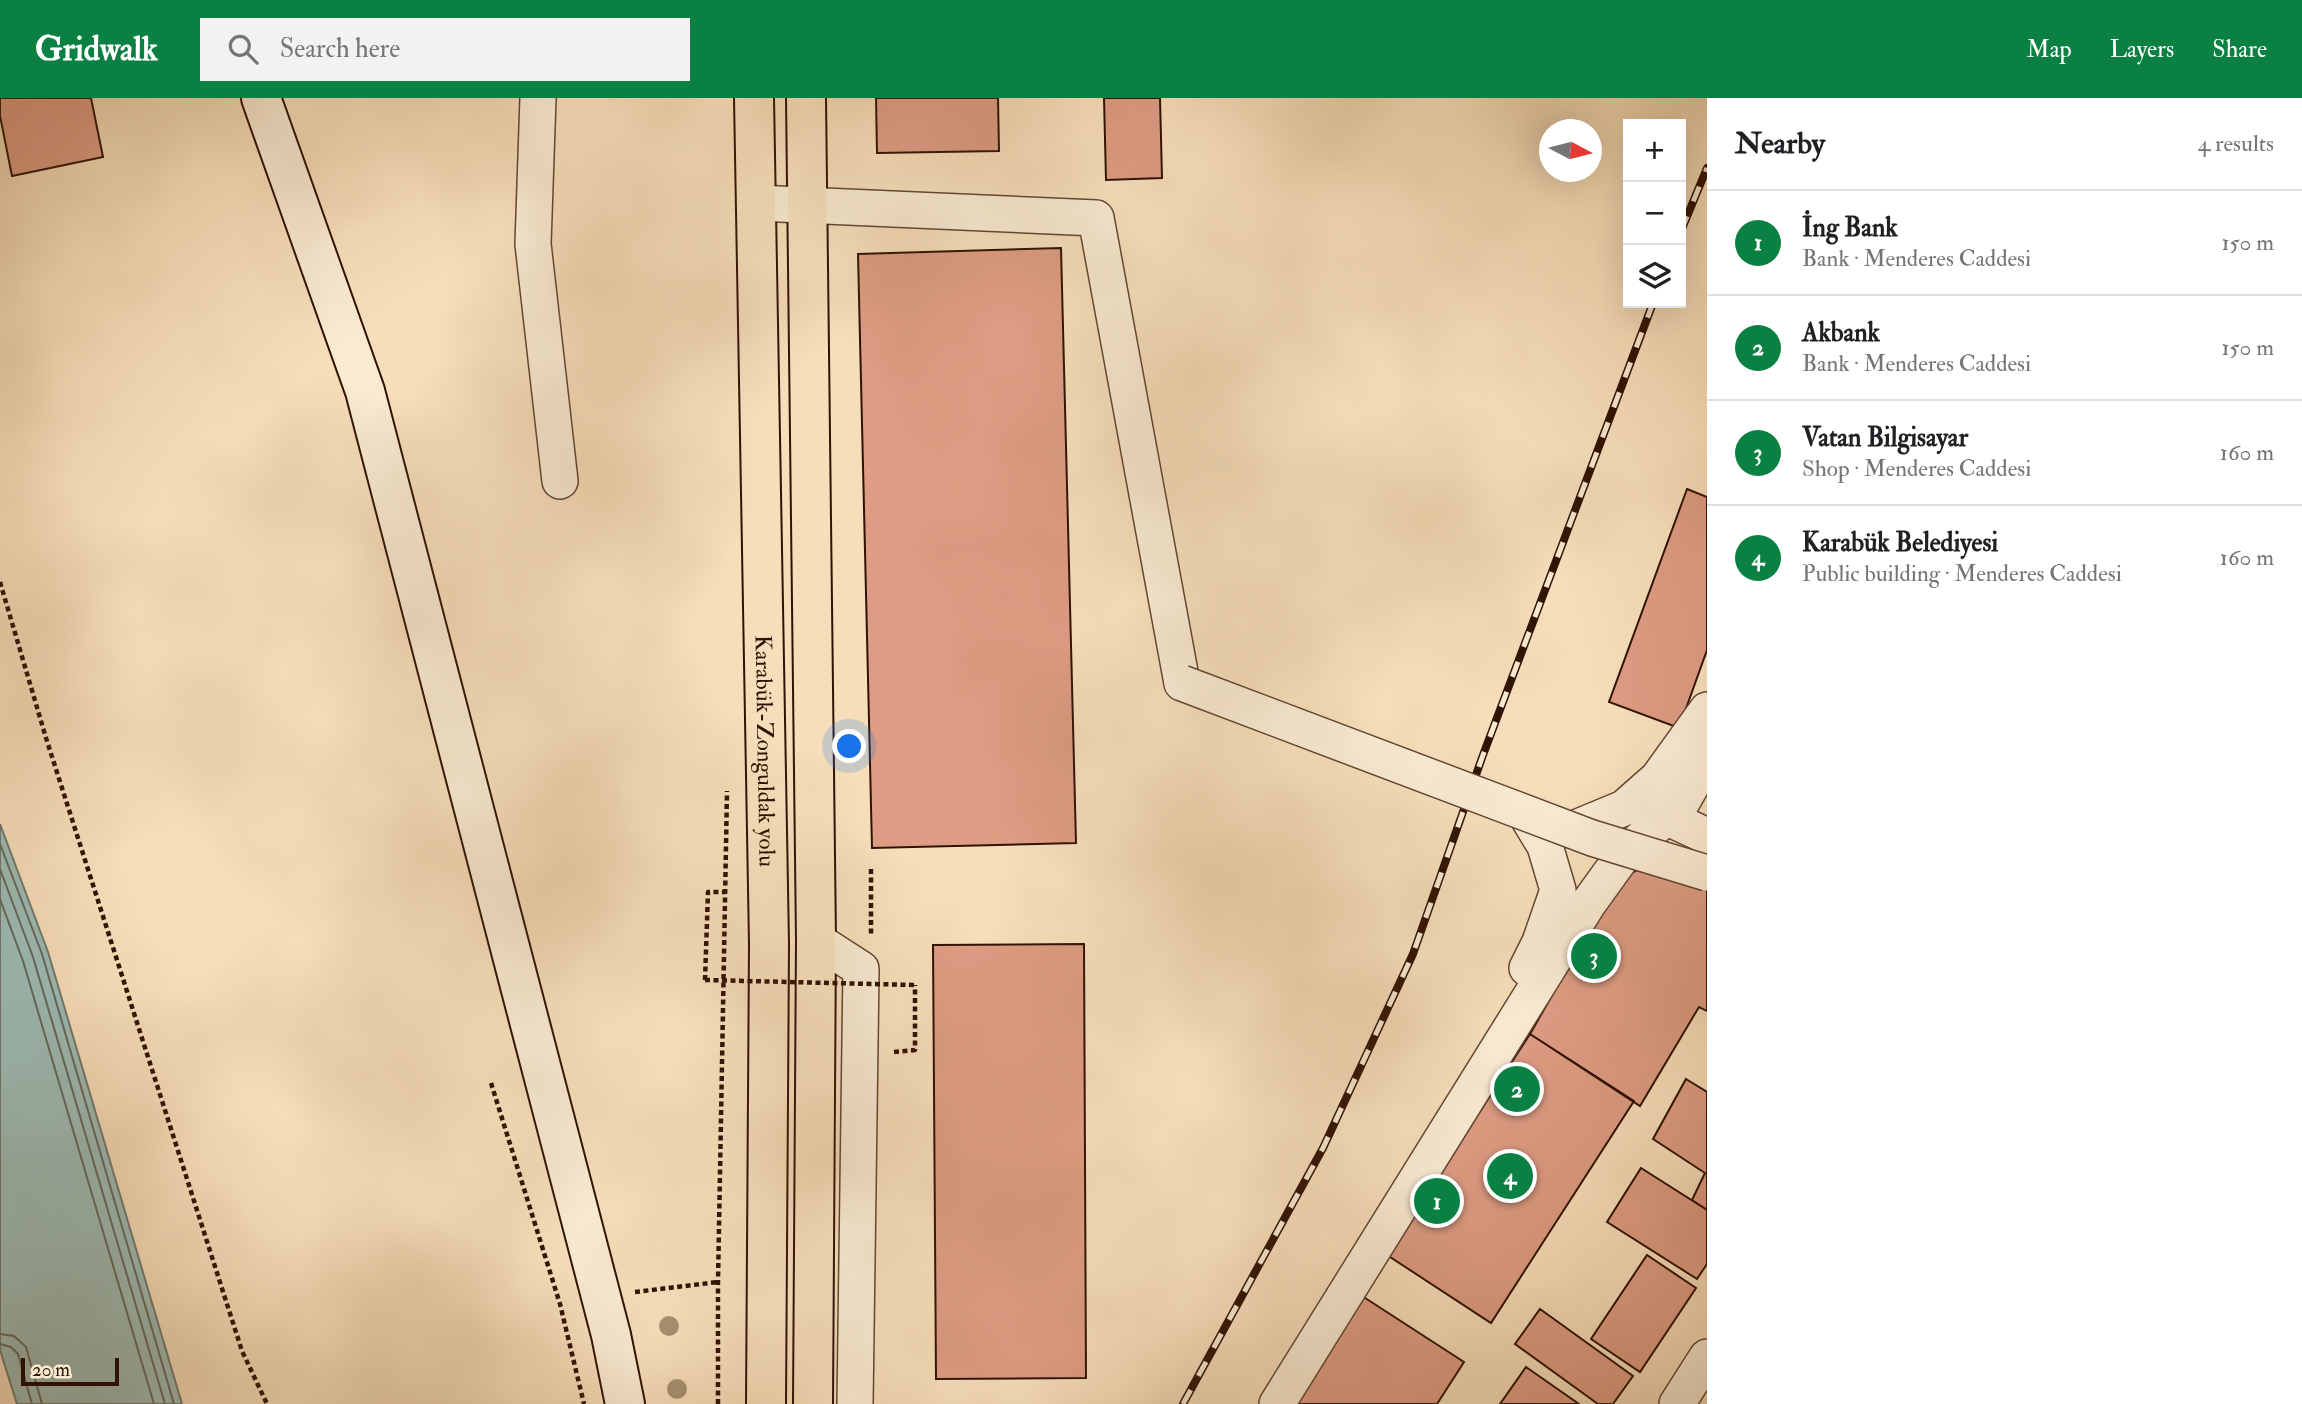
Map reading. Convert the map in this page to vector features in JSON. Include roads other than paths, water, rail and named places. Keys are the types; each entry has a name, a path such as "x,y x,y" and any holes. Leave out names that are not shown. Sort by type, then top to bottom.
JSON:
{"highway":[{"name":"Karabük-Zonguldak yolu","path":"754,98 769,944 766,1404"},
{"name":"Karabük-Zonguldak yolu","path":"806,98 816,940 813,1404"}],"street":[{"path":"261,98 365,391 611,1335 625,1404"},
{"path":"538,98 533,244 560,481"},
{"path":"756,203 1096,218 1182,683 1571,830 1707,873"},
{"path":"1571,830 1625,808 1658,778 1707,710"},
{"path":"1277,1404 1588,904 1624,854 1681,804 1707,758"},
{"path":"1429,1161 1540,942 1558,890 1545,846 1525,813"},
{"path":"1667,817 1707,836"},
{"path":"816,940 861,969 855,1404"},
{"path":"1677,1404 1707,1357"}],"water":[{"path":"0,824 48,952 182,1404 17,1404 0,1350"}],"railway":[{"path":"1686,219 1707,168"},
{"path":"1183,1404 1323,1148 1413,954 1483,755 1651,308"}],"place":[{"name":"Vatan Bilgisayar","path":"1594,956"},
{"name":"Akbank","path":"1517,1089"},
{"name":"Karabük Belediyesi","path":"1510,1176"},
{"name":"İng Bank","path":"1437,1201"}]}
